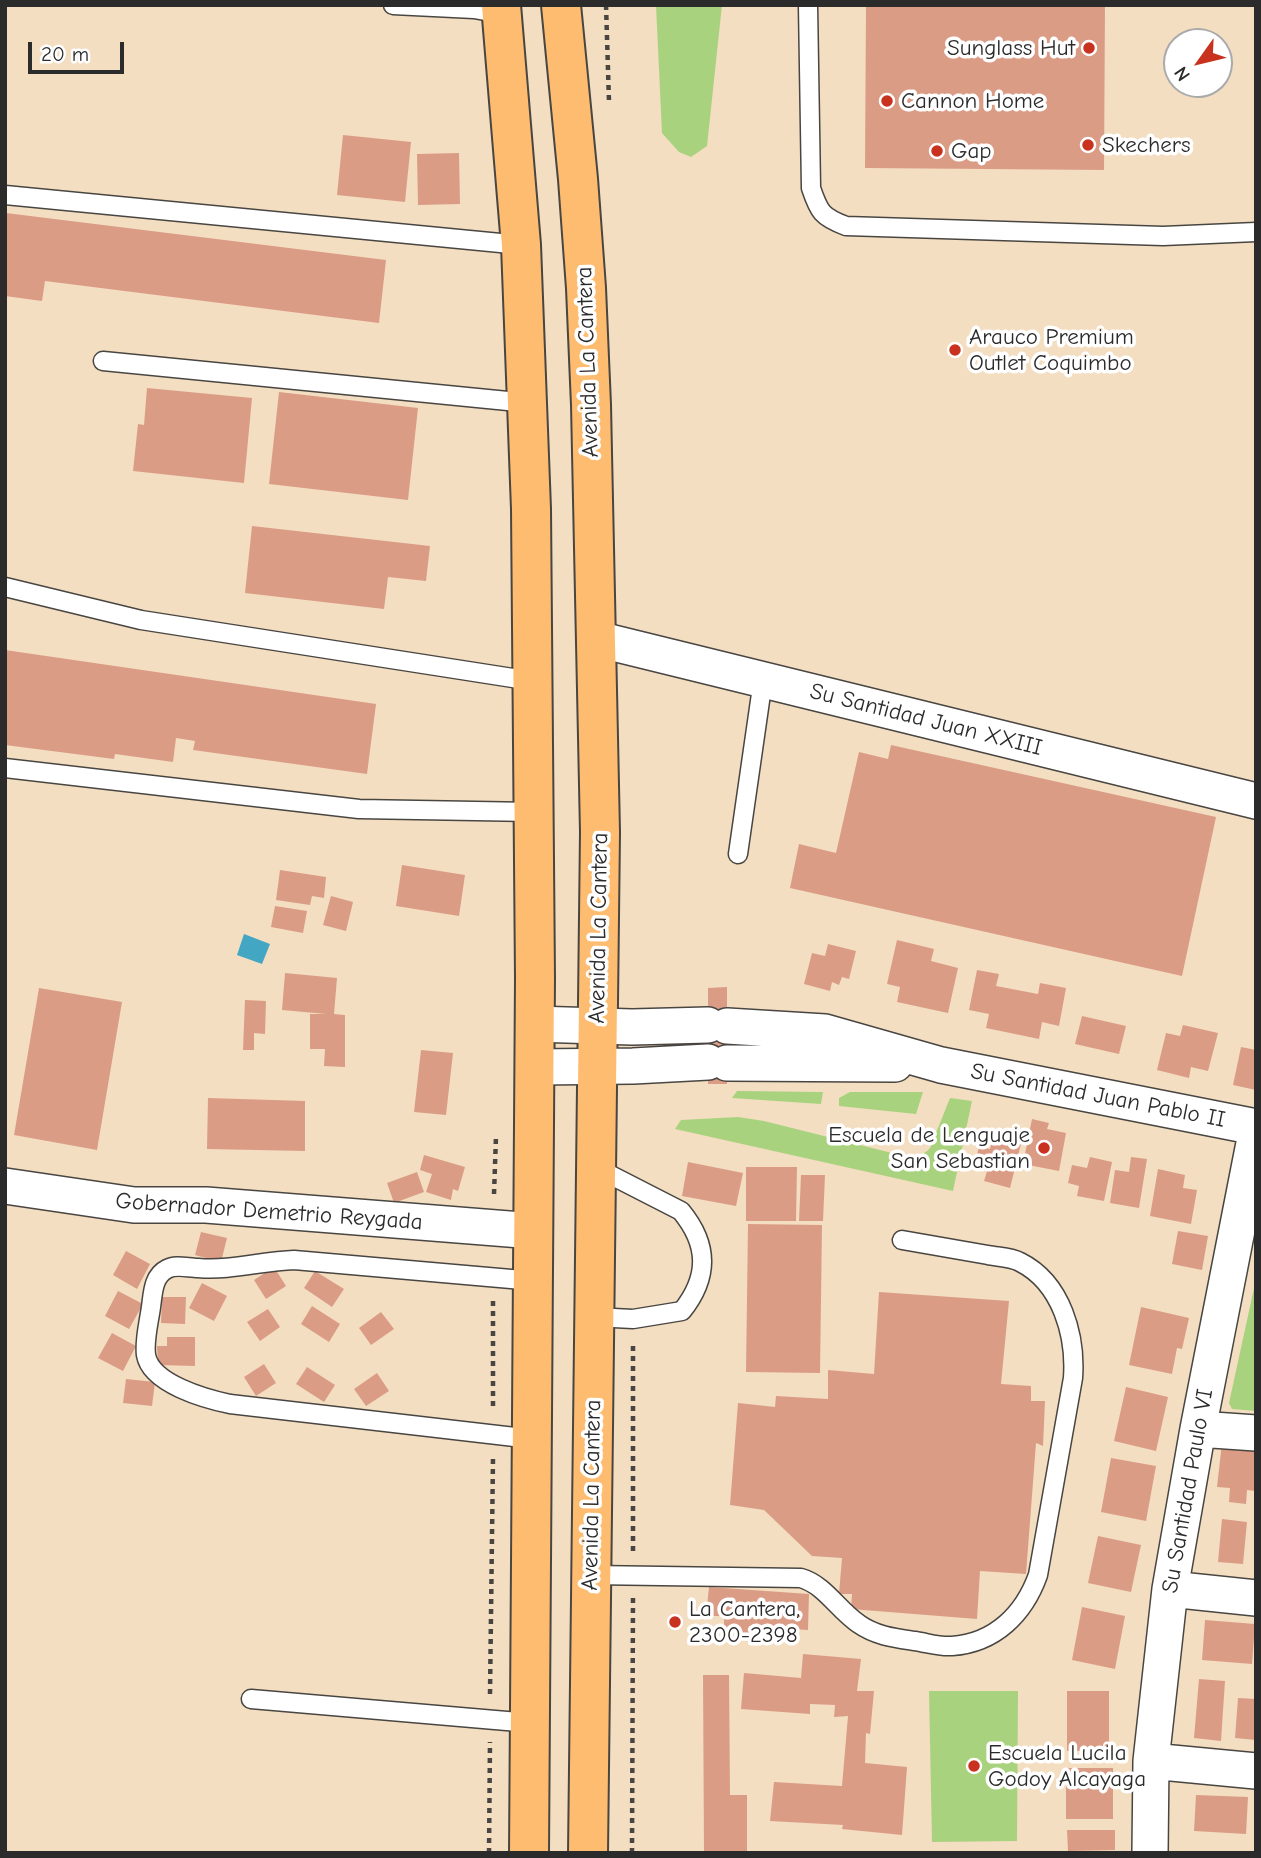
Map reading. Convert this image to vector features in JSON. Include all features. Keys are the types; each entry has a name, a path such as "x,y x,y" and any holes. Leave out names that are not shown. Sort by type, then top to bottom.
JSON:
{"highway":[{"name":"Avenida La Cantera","path":"561,5 586,288 600,832 588,1853"},
{"path":"501,9 522,245 528,402 534,1024 529,1853"}],"street":[{"name":"Su Santidad Juan XXIII","path":"597,639 1256,801"},
{"name":"Su Santidad Juan Pablo II","path":"534,1024 718,1026 825,1032 941,1065 1256,1127"},
{"name":"Su Santidad Juan Pablo II","path":"534,1067 718,1063 941,1065"},
{"name":"Su Santidad Paulo VI","path":"1150,1853 1151,1761 1170,1589 1256,1133"},
{"name":"Gobernador Demetrio Reygada","path":"5,1186 134,1205 206,1205 534,1231"},
{"path":"1198,1430 1256,1433"},
{"path":"1170,1589 1256,1598"},
{"path":"1151,1761 1256,1771"}],"lane":[{"path":"393,5 501,9"},
{"path":"808,5 811,188 817,206 826,219 846,226 1163,236 1256,232"},
{"path":"5,195 522,245"},
{"path":"103,361 528,402"},
{"path":"5,587 141,620 532,681"},
{"path":"738,854 763,680"},
{"path":"5,768 359,809 533,812"},
{"path":"594,1317 633,1319 682,1311 699,1285 702,1269 698,1238 681,1211 595,1167"},
{"path":"591,1575 801,1578 821,1588 844,1613 861,1626 897,1639 934,1646 970,1643 989,1637 1006,1626 1020,1611 1031,1594 1038,1575 1073,1378 1075,1355 1070,1331 1062,1308 1051,1290 1019,1261 902,1240"},
{"path":"532,1439 206,1399 176,1386 156,1372 146,1354 153,1287 157,1277 175,1266 214,1268 294,1260 534,1281"},
{"path":"251,1699 530,1723"}],"path":[{"path":"493,1229 496,1135"},
{"path":"489,1853 494,1277"}],"green space":[{"path":"656,5 722,5 707,146 691,157 679,152 662,133"},
{"path":"737,1091 823,1092 821,1104 732,1098"},
{"path":"850,1092 923,1092 916,1114 839,1106 839,1098"},
{"path":"950,1098 972,1101 953,1191 675,1129 681,1120 738,1117 904,1156 915,1156 930,1148"},
{"path":"1256,1279 1256,1411 1232,1409 1229,1403"},
{"name":"Escuela Lucila Godoy Alcayaga","path":"929,1691 1018,1691 1017,1841 932,1842"}],"water":[{"path":"244,934 270,944 262,964 237,955"}],"building":[{"path":"866,5 1105,5 1104,170 865,168"},
{"path":"343,135 411,142 405,202 337,195"},
{"path":"459,153 460,204 418,205 417,154"},
{"path":"6,213 386,260 379,323 45,281 42,301 5,296"},
{"path":"147,388 252,398 244,483 133,471 138,424 144,425"},
{"path":"279,392 418,408 408,500 269,484"},
{"path":"252,526 430,546 426,581 388,577 384,609 245,593"},
{"path":"5,650 376,704 367,774 193,750 195,741 176,738 173,762 115,754 114,759 5,745"},
{"path":"891,745 1216,817 1182,976 790,888 799,844 836,853 859,752 888,759"},
{"path":"402,865 465,875 459,916 396,906"},
{"path":"280,870 326,877 324,898 312,896 310,905 276,900"},
{"path":"331,896 353,902 346,931 323,925"},
{"path":"275,906 307,911 303,933 271,927"},
{"path":"897,940 934,949 931,961 958,968 948,1013 897,1002 900,987 887,984"},
{"path":"828,944 856,951 849,979 842,977 839,985 832,982 830,991 804,984 812,953 825,956"},
{"path":"977,970 999,974 996,986 1038,994 1040,983 1066,988 1059,1026 1042,1022 1039,1039 986,1028 989,1014 969,1010"},
{"path":"285,973 337,978 334,1014 345,1015 345,1067 324,1066 325,1049 310,1049 310,1014 326,1014 282,1010"},
{"path":"727,987 727,1084 708,1084 708,988"},
{"path":"39,988 122,1002 97,1150 14,1135"},
{"path":"245,1000 266,1001 265,1034 254,1033 254,1050 243,1050"},
{"path":"1082,1016 1126,1026 1119,1054 1075,1044"},
{"path":"1183,1025 1218,1033 1208,1071 1191,1067 1189,1078 1157,1070 1166,1033 1180,1036"},
{"path":"1241,1047 1256,1050 1256,1090 1233,1085"},
{"path":"421,1050 453,1053 446,1115 414,1112"},
{"path":"208,1098 305,1101 305,1151 207,1149"},
{"name":"Escuela de Lenguaje San Sebastian","path":"1032,1119 1049,1123 1047,1129 1066,1133 1059,1171 1023,1164"},
{"path":"993,1136 1021,1144 1010,1188 984,1181 988,1168 975,1164 979,1146 990,1149"},
{"path":"424,1155 465,1167 458,1191 453,1189 451,1200 426,1192 432,1174 420,1170"},
{"path":"1090,1157 1112,1162 1104,1201 1077,1196 1079,1186 1068,1183 1072,1165 1087,1168"},
{"path":"1131,1157 1147,1159 1139,1208 1110,1203 1115,1170 1129,1172"},
{"path":"688,1162 743,1173 736,1206 682,1196"},
{"path":"746,1167 797,1167 796,1221 746,1221"},
{"path":"1158,1169 1185,1175 1183,1188 1197,1190 1191,1224 1150,1216"},
{"path":"417,1172 424,1192 394,1203 387,1183"},
{"path":"801,1175 825,1175 823,1221 799,1221"},
{"path":"748,1224 822,1225 820,1373 746,1372"},
{"path":"1178,1231 1208,1236 1202,1270 1172,1264"},
{"path":"201,1232 227,1238 221,1262 195,1255"},
{"path":"126,1251 150,1264 137,1289 113,1275"},
{"path":"274,1267 286,1286 266,1299 254,1280"},
{"path":"315,1271 344,1289 332,1307 304,1288"},
{"path":"202,1283 227,1296 214,1321 189,1308"},
{"path":"118,1291 143,1304 129,1329 105,1316"},
{"path":"879,1292 1009,1301 1001,1384 1031,1386 1031,1401 1045,1401 1043,1446 1036,1443 1026,1574 980,1571 977,1619 851,1609 852,1594 839,1594 842,1558 812,1556 764,1510 730,1505 738,1403 775,1407 776,1396 828,1399 828,1370 874,1374"},
{"path":"162,1297 186,1297 185,1324 161,1323"},
{"path":"312,1306 340,1324 329,1342 301,1324"},
{"path":"1141,1307 1189,1318 1182,1349 1177,1348 1172,1374 1129,1365"},
{"path":"268,1309 280,1327 260,1341 247,1322"},
{"path":"381,1312 394,1329 371,1345 359,1328"},
{"path":"112,1333 136,1346 123,1371 98,1358"},
{"path":"167,1337 195,1337 195,1366 158,1365 157,1346 167,1346"},
{"path":"264,1364 276,1383 256,1396 244,1377"},
{"path":"307,1367 335,1385 324,1402 296,1384"},
{"path":"377,1373 389,1391 366,1406 354,1389"},
{"path":"126,1379 155,1382 152,1406 123,1403"},
{"path":"1126,1387 1168,1397 1156,1451 1114,1441"},
{"path":"1222,1443 1256,1447 1256,1491 1247,1490 1246,1504 1229,1502 1230,1488 1217,1487"},
{"path":"1111,1458 1156,1466 1146,1521 1101,1512"},
{"path":"1222,1519 1247,1522 1243,1564 1218,1562"},
{"path":"1098,1536 1141,1545 1131,1592 1088,1583"},
{"path":"709,1587 809,1594 808,1630 774,1628 773,1636 724,1631 724,1616 706,1616"},
{"path":"1082,1607 1125,1616 1115,1669 1072,1660"},
{"path":"1205,1620 1255,1624 1252,1664 1202,1660"},
{"path":"803,1654 861,1659 857,1691 874,1691 870,1734 866,1733 865,1763 907,1767 902,1835 842,1829 843,1825 770,1821 774,1782 842,1786 848,1716 834,1717 835,1705 810,1704 810,1714 741,1709 744,1673 801,1678"},
{"path":"703,1675 729,1675 730,1795 747,1795 747,1853 704,1853"},
{"path":"1199,1679 1225,1681 1221,1741 1194,1738"},
{"path":"1067,1691 1109,1691 1109,1751 1067,1751"},
{"path":"1238,1698 1256,1699 1256,1740 1235,1738"},
{"path":"1066,1768 1113,1768 1113,1819 1066,1819"},
{"path":"1196,1795 1248,1797 1246,1834 1194,1831"},
{"path":"1067,1830 1115,1830 1115,1850 1068,1851"}],"place":[{"name":"Sunglass Hut","path":"1089,48"},
{"name":"Cannon Home","path":"887,101"},
{"name":"Skechers","path":"1088,145"},
{"name":"Gap","path":"937,151"},
{"name":"Arauco Premium Outlet Coquimbo","path":"955,350"},
{"name":"Escuela de Lenguaje San Sebastian","path":"1044,1148"},
{"name":"La Cantera, 2300-2398","path":"675,1622"},
{"name":"Escuela Lucila Godoy Alcayaga","path":"974,1766"}]}
